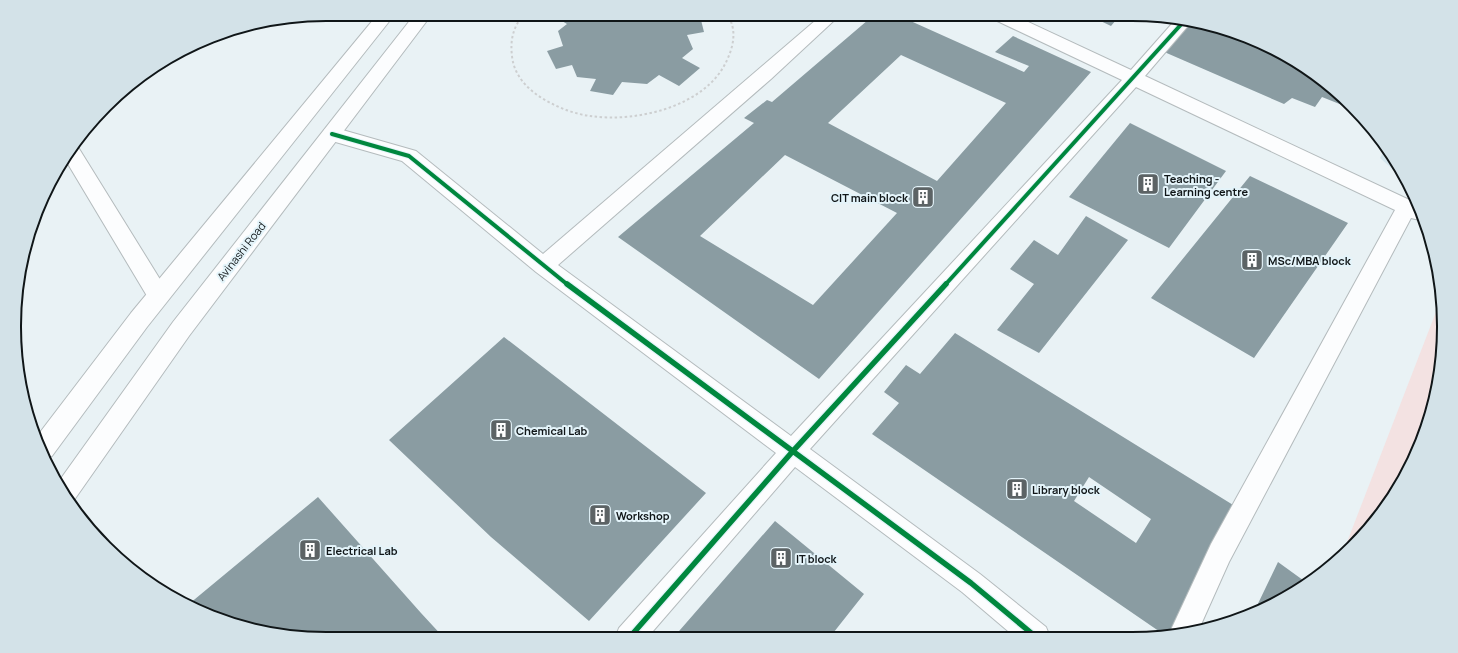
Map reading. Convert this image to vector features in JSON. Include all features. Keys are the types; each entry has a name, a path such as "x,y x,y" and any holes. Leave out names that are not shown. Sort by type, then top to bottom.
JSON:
{"street":[{"path":"45,445 158,295 381,21"},
{"name":"Avinashi Road","path":"68,489 180,329 419,21"},
{"path":"543,266 765,75 825,21"},
{"path":"1012,21 1414,209"},
{"path":"634,632 793,451 1180,25"},
{"path":"332,134 409,156 543,266 971,583 1030,632"},
{"path":"73,155 158,295"},
{"path":"1186,627 1220,553 1414,211"}],"path":[{"path":"519,21 510,43 514,68 530,91 560,108 598,117 640,116 679,105 710,86 728,64 735,40 731,21"}],"shaded area":[{"path":"1383,153 1394,170 1380,158"},
{"path":"1436,311 1437,326 1434,366 1427,406 1421,425 1405,462 1386,496 1346,545"}],"building":[{"path":"562,21 701,21 704,32 687,35 693,49 682,58 700,68 679,86 659,75 647,84 622,82 613,95 590,91 596,79 577,77 572,65 556,69 547,51 563,46 558,31 567,24"},
{"name":"CIT main block","path":"867,21 911,21 1024,72 1029,66 995,52 1013,36 1091,72 819,379 618,237 754,123 744,118 767,100 772,102","holes":["901,55 1006,103 937,181 828,123","785,155 897,213 813,305 700,236"]},
{"path":"1101,21 1115,21 1111,26"},
{"path":"1186,26 1211,31 1248,44 1284,62 1301,72 1342,105 1322,97 1315,107 1292,98 1284,104 1162,51"},
{"name":"Teaching - Learning centre","path":"1130,123 1226,171 1169,248 1069,197"},
{"name":"MSc/MBA block","path":"1250,176 1348,223 1254,358 1151,298"},
{"path":"1086,216 1128,240 1039,353 997,330 1034,284 1010,269 1034,240 1058,255"},
{"name":"Library block","path":"955,333 1238,508 1174,629 1158,630 872,434 899,403 884,392 906,365 920,374","holes":["1089,477 1151,519 1136,543 1074,501"]},
{"path":"504,337 706,493 589,621 491,537 389,440"},
{"name":"Electrical Lab","path":"318,497 439,632 326,632 287,629 247,622 210,609 193,601"},
{"name":"IT block","path":"775,521 864,594 834,632 678,632"},
{"path":"1278,562 1303,580 1284,591 1258,604"}],"cycle path":[{"path":"634,632 793,451 1180,25"},
{"path":"332,134 409,156 543,266 971,583 1030,632"}],"place":[{"name":"Teaching - Learning centre","path":"1148,184"},
{"name":"CIT main block","path":"923,197"},
{"name":"MSc/MBA block","path":"1252,260"},
{"name":"Chemical Lab","path":"501,430"},
{"name":"Library block","path":"1017,489"},
{"name":"Workshop","path":"600,515"},
{"name":"Electrical Lab","path":"310,550"},
{"name":"IT block","path":"781,558"}]}
